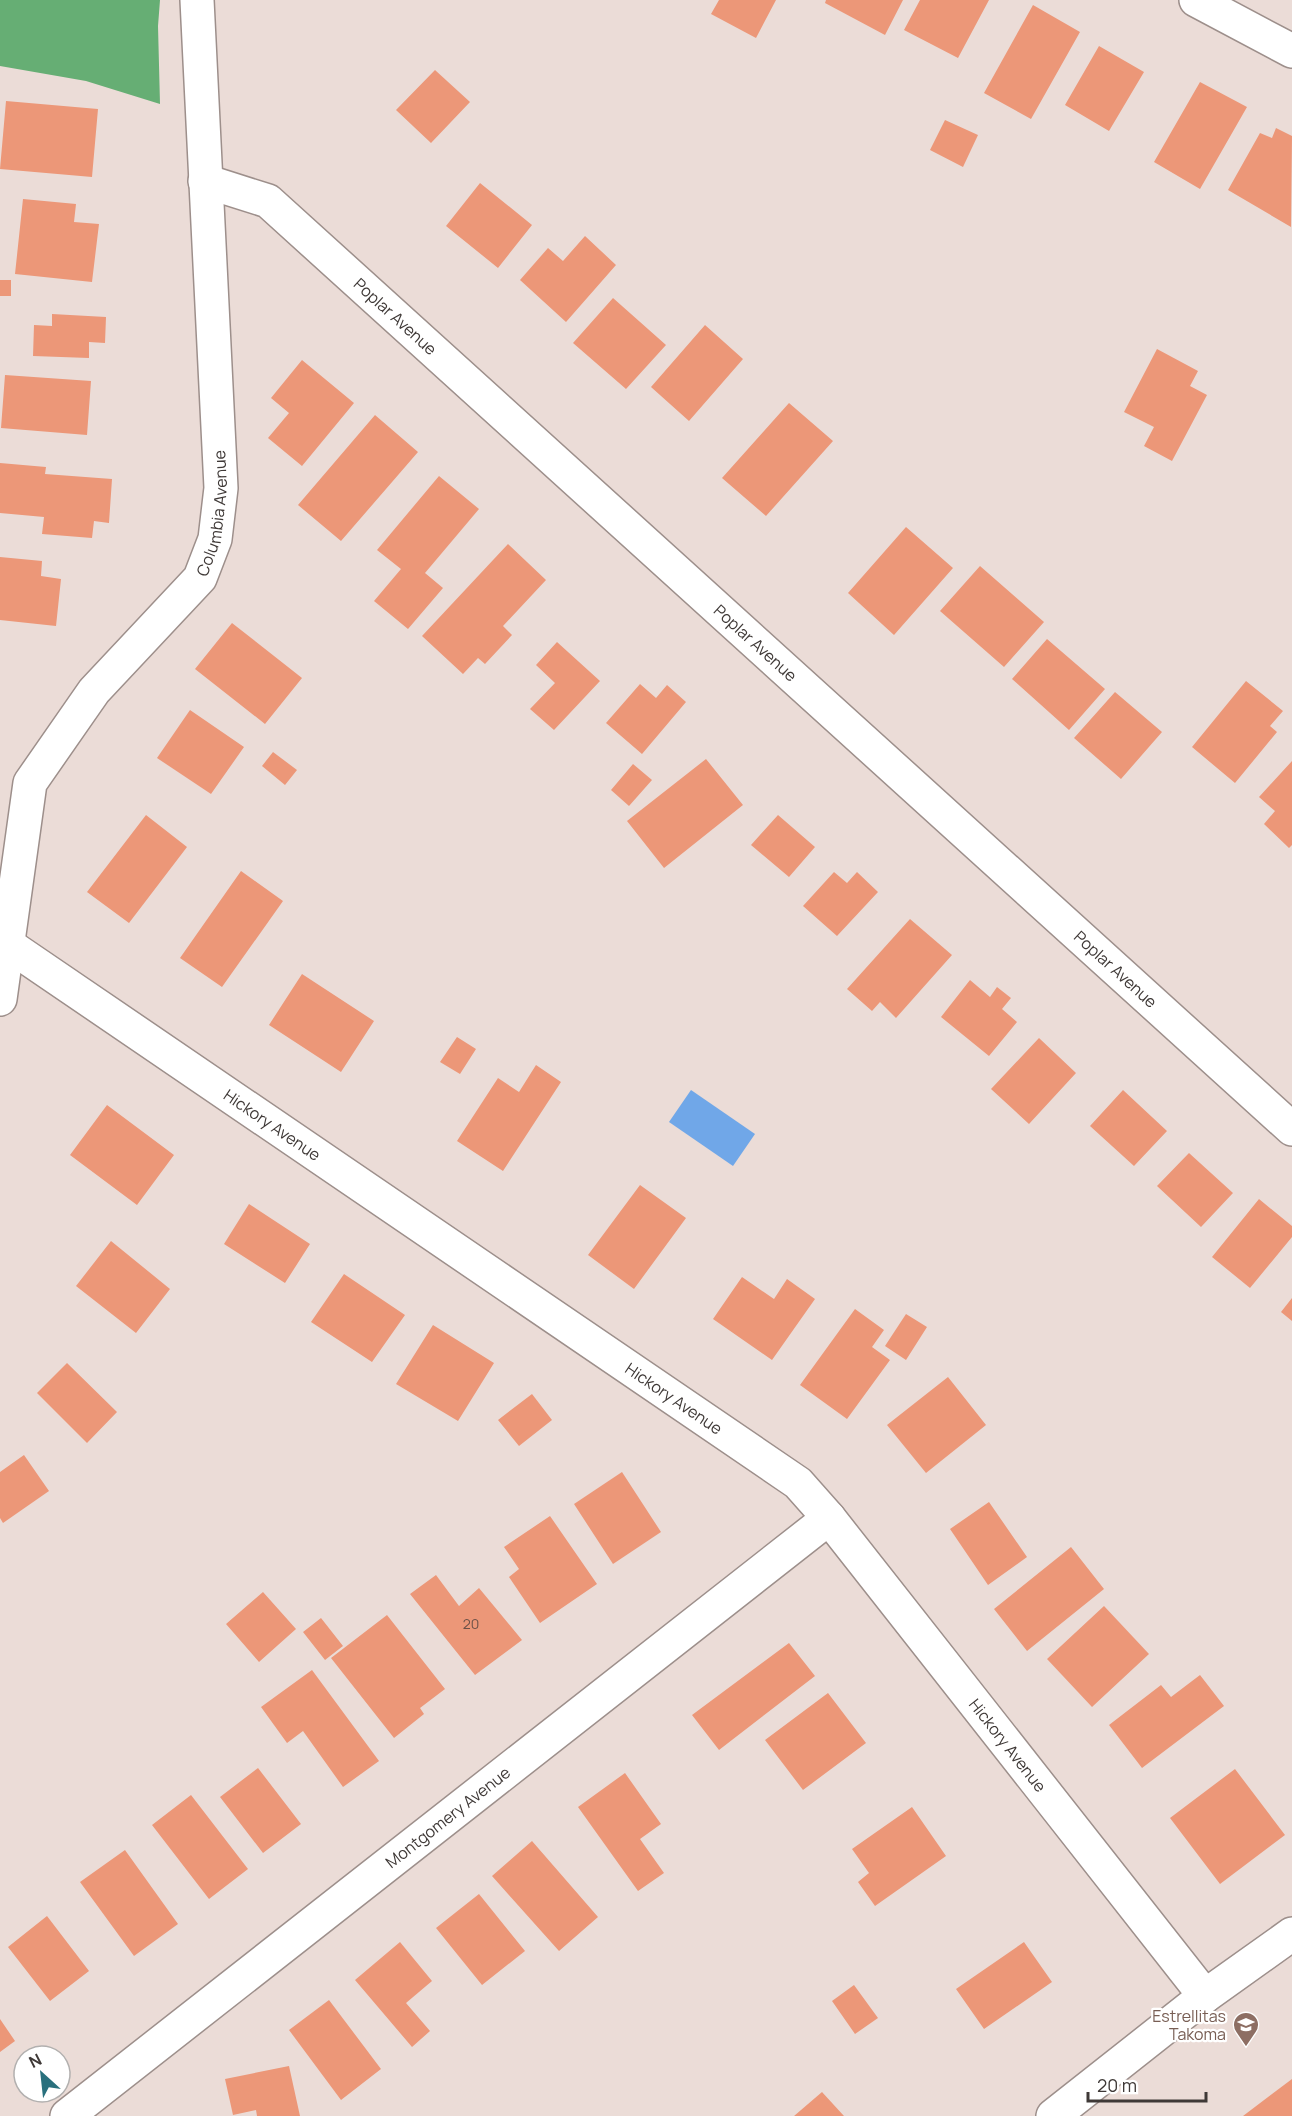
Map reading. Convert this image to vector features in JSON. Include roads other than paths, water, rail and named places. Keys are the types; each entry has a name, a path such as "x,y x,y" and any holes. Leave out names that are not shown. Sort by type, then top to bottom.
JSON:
{"street":[{"name":"Columbia Avenue","path":"0,999 30,783 94,691 200,578 215,539 220,488 197,0"},
{"path":"1196,0 1292,51"},
{"name":"Poplar Avenue","path":"206,181 268,201 1292,1129"},
{"name":"Hickory Avenue","path":"7,944 798,1483 829,1518 1205,1996"},
{"name":"Montgomery Avenue","path":"68,2116 829,1518"},
{"path":"1053,2116 1205,1996 1292,1934"}],"water":[{"path":"691,1090 755,1134 733,1166 669,1122"}],"place":[{"name":"Estrellitas Takoma","path":"1246,2048"}]}
